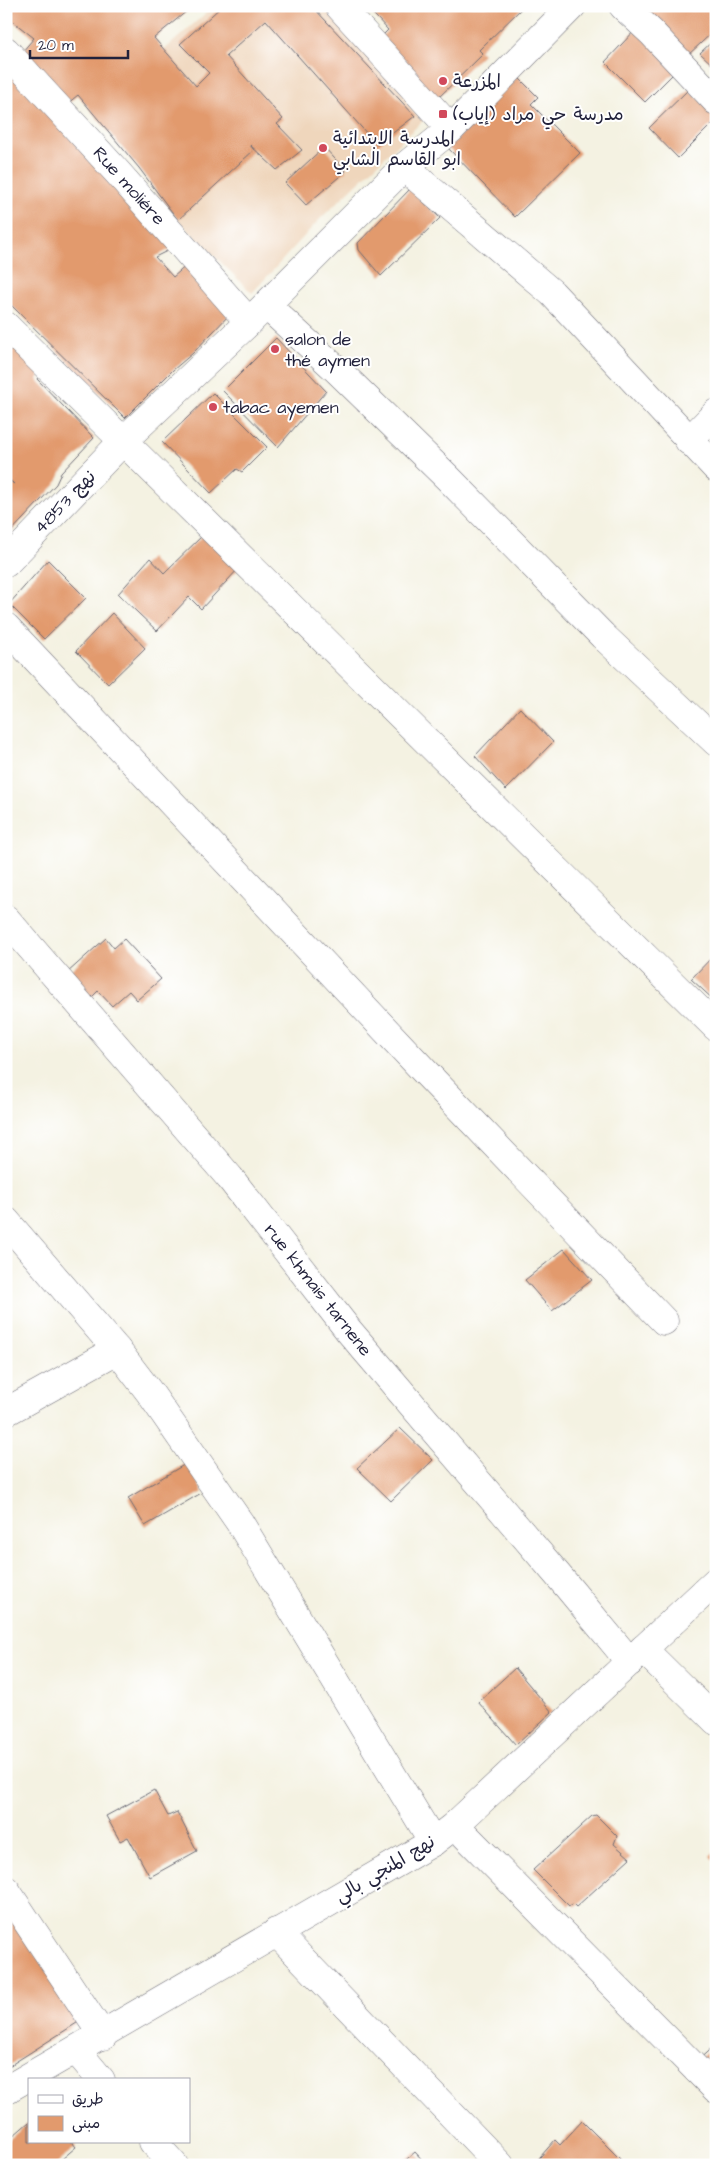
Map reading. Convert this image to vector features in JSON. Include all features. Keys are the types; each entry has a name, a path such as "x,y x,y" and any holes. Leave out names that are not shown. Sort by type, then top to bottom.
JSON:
{"street":[{"path":"339,6 451,128"},
{"name":"نهج 4853","path":"6,563 123,441 258,314 404,167 451,128 572,6"},
{"path":"623,6 651,32 716,102"},
{"name":"Rue moliére","path":"6,51 118,172 258,314 337,370 448,478 603,636 712,729"},
{"path":"404,167 552,293 716,468"},
{"path":"6,326 716,1026"},
{"path":"689,441 716,413"},
{"path":"6,627 440,1088 664,1321"},
{"name":"rue khmais tarnene","path":"6,919 230,1178 348,1331 561,1578 636,1656 716,1721"},
{"path":"6,1221 117,1350 150,1393 240,1523 433,1842"},
{"path":"6,1412 117,1350"},
{"name":"نهج المنجي بالي","path":"6,2090 103,2036 276,1932 433,1842 455,1825 716,1581"},
{"path":"455,1825 716,2089"},
{"path":"6,1890 103,2036"},
{"path":"276,1932 500,2165"},
{"path":"76,2050 99,2078"},
{"path":"155,2144 174,2165"}],"shaded area":[{"name":"المدرسة الابتدائية ابو القاسم الشابي","path":"214,6 325,6 431,113 320,219 252,293 178,220 254,150 163,51"}],"building":[{"path":"6,6 193,6 154,38 196,86 209,73 180,44 222,6 312,6 415,116 377,145 266,20 226,56 283,119 277,124 302,150 277,170 250,145 254,150 178,220 139,168 78,95 67,104 22,52 34,38 6,16"},
{"path":"366,6 524,6 479,50 483,54 434,102 378,40 388,30"},
{"path":"640,6 716,6 716,29 687,56"},
{"path":"637,28 678,69 645,102 605,62"},
{"path":"716,38 716,68 700,53"},
{"path":"6,68 173,248 155,257 173,277 187,265 230,314 193,353 173,370 125,418 6,300"},
{"path":"517,76 538,97 531,104 580,153 515,217 448,148"},
{"path":"689,89 716,116 716,120 678,158 649,128"},
{"path":"324,147 346,171 306,205 285,183"},
{"path":"410,189 440,218 381,276 359,250 358,243"},
{"path":"276,338 326,391 278,447 223,391"},
{"path":"6,340 41,373 37,379 94,438 61,473 56,484 6,537 6,478 14,484 6,476"},
{"path":"213,393 267,447 242,472 237,469 211,493 162,442"},
{"path":"204,534 239,568 201,609 189,597 157,631 118,594 150,558 164,573"},
{"path":"48,560 86,598 44,639 9,604"},
{"path":"112,613 145,648 108,684 76,651"},
{"path":"520,708 553,742 506,790 475,756"},
{"path":"106,938 114,948 124,939 161,979 137,1000 129,991 112,1006 98,991 90,999 67,973"},
{"path":"716,953 716,1002 691,979"},
{"path":"564,1249 592,1280 552,1311 525,1280"},
{"path":"400,1428 433,1460 391,1501 357,1468"},
{"path":"187,1463 203,1492 145,1526 128,1498"},
{"path":"515,1668 552,1712 516,1745 478,1702"},
{"path":"154,1790 168,1816 177,1812 197,1851 150,1877 128,1837 120,1841 106,1816"},
{"path":"596,1815 617,1836 614,1844 630,1858 576,1907 573,1904 569,1906 533,1870 592,1816"},
{"path":"716,1850 716,1863 710,1856"},
{"path":"6,1908 80,2021 6,2068"},
{"path":"716,2044 716,2081 696,2062"},
{"path":"582,2121 623,2162 620,2165 533,2165 555,2140 560,2145"},
{"path":"28,2123 28,2144 74,2144 76,2147 55,2165 10,2165 6,2161 6,2142"},
{"path":"415,2152 427,2165 400,2165"}],"place":[{"name":"المزرعة","path":"443,81"},
{"name":"مدرسة حي مراد (إياب)","path":"443,114"},
{"name":"المدرسة الابتدائية ابو القاسم الشابي","path":"323,148"},
{"name":"salon de thé aymen","path":"275,349"},
{"name":"tabac ayemen","path":"213,407"}]}
